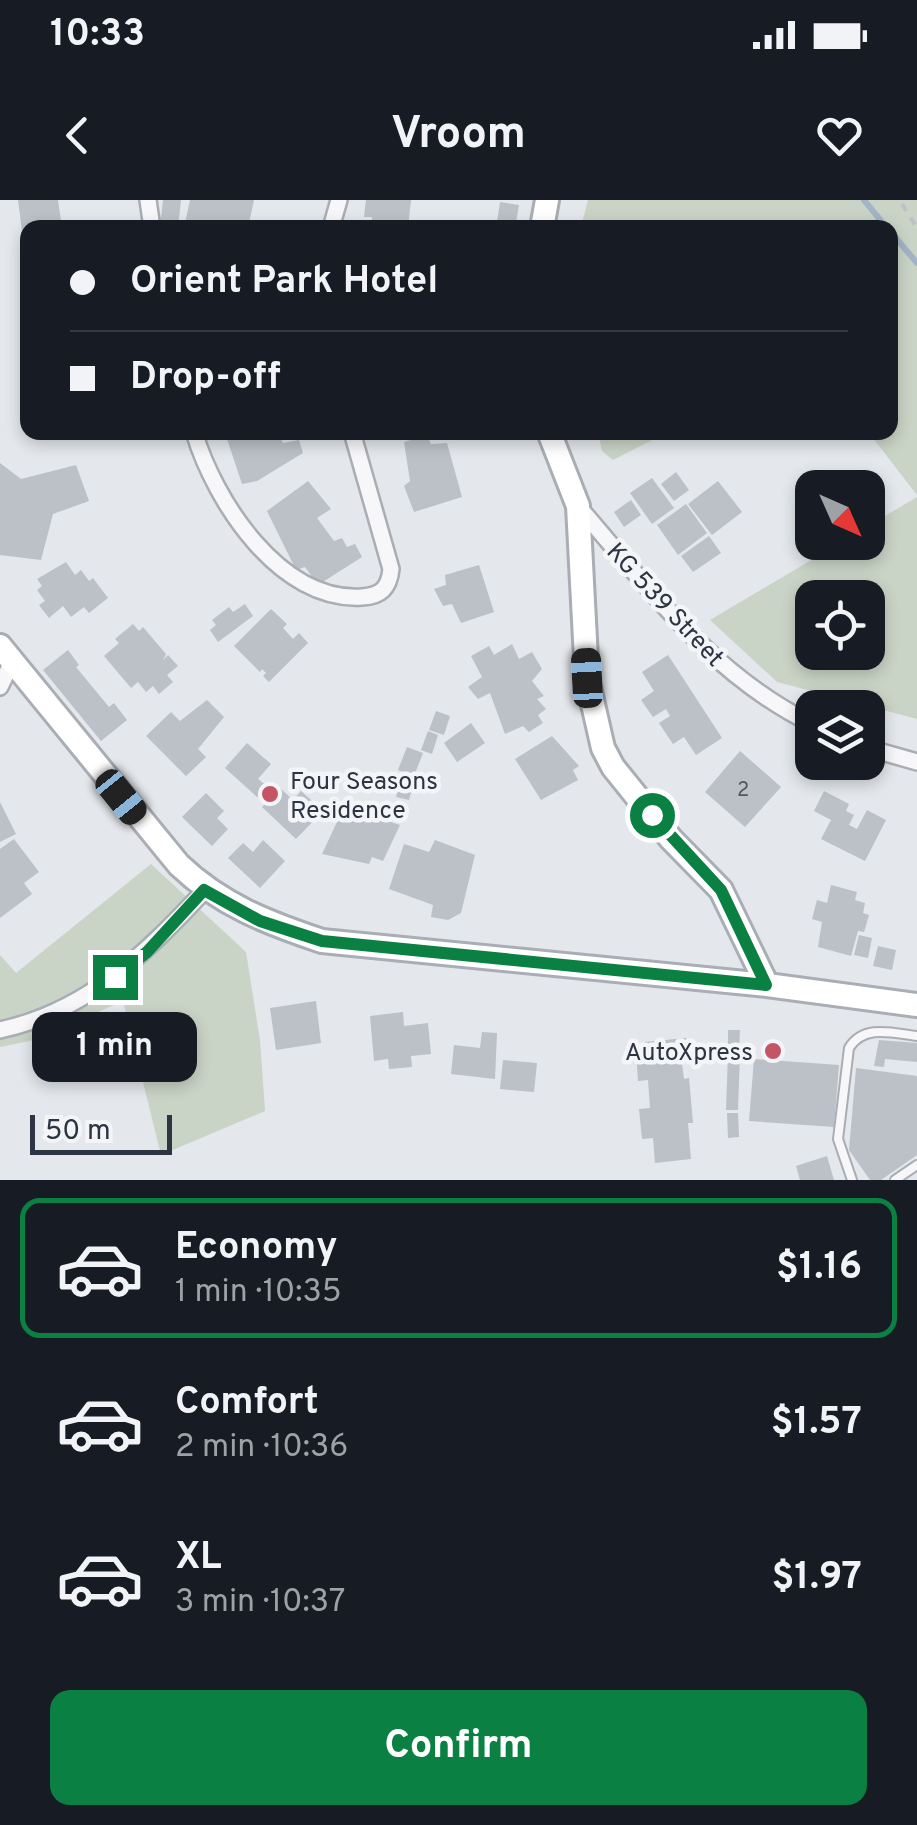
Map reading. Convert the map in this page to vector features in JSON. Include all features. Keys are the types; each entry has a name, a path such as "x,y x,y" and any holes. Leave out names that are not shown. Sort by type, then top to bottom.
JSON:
{"main road":[{"path":"552,440 578,506 587,678 603,748 613,767 671,838 721,890 766,985"},
{"path":"6,654 142,824 204,890 260,921 322,941 766,985 917,1005"}],"street":[{"path":"196,440 232,516 297,580 332,597 365,597 380,594 390,584 392,569 354,440"},
{"name":"KG 539 Street","path":"578,506 716,661 749,687 795,714"},
{"path":"0,687 6,654"},
{"path":"885,753 917,762"},
{"path":"0,1030 71,1006 115,977 147,952 204,890"}],"lane":[{"path":"852,1180 838,1138 849,1048 856,1037 871,1031 917,1036"},
{"path":"895,1180 917,1165"}],"path":[{"path":"902,204 917,228"}],"green space":[{"path":"588,200 917,200 917,495 874,440 898,440 898,220 583,220"},
{"path":"600,440 652,440 613,460 602,451"},
{"path":"917,497 917,719 885,711 885,690 807,690 777,682 710,620 811,560 885,560 885,516"},
{"path":"151,864 246,952 260,1040 265,1111 161,1155 123,1001 34,1040 0,1047 0,955 16,973"}],"building":[{"path":"18,200 58,200 61,220 21,220"},
{"path":"163,200 181,200 179,220 161,220"},
{"path":"190,200 254,200 250,220 186,220"},
{"path":"366,200 411,200 409,220 364,217"},
{"path":"500,202 519,205 516,220 497,220"},
{"path":"227,440 299,440 303,453 257,481 242,484"},
{"path":"404,442 447,443 462,497 414,512 404,486 410,481"},
{"path":"0,463 21,479 76,465 89,501 53,514 41,560 0,555"},
{"path":"676,472 689,490 674,501 661,484"},
{"path":"652,478 674,508 652,524 630,493"},
{"path":"308,481 331,509 317,518 334,541 342,538 347,547 355,544 362,557 318,585 305,567 296,570 267,511"},
{"path":"718,481 742,512 712,535 688,504"},
{"path":"631,500 641,515 624,527 614,512"},
{"path":"686,504 707,533 678,555 657,525"},
{"path":"709,536 721,553 693,572 681,556"},
{"path":"66,562 75,575 81,570 89,581 93,578 108,598 89,613 84,607 71,617 63,606 49,618 39,605 45,601 37,590 42,586 37,579"},
{"path":"479,565 494,612 461,623 452,604 443,606 434,589 446,585 445,575"},
{"path":"245,604 253,616 218,642 210,630 216,625 212,620 229,607 233,612"},
{"path":"271,609 287,624 283,628 293,639 299,633 308,643 269,682 263,676 266,673 262,669 260,672 234,646"},
{"path":"133,624 139,631 143,627 166,654 163,660 168,655 178,666 167,675 173,682 159,694 153,686 146,692 138,682 131,688 104,656 119,643 115,639"},
{"path":"512,644 519,659 532,652 542,669 532,681 544,696 537,699 546,709 538,715 543,723 529,732 523,726 505,734 490,693 478,699 468,687 482,677 471,656 489,646 494,655"},
{"path":"68,650 79,665 76,667 109,707 114,703 127,720 101,741 43,670"},
{"path":"668,655 722,738 696,755 684,737 673,744 659,723 670,716 666,709 653,717 641,700 654,691 642,672"},
{"path":"207,700 224,717 198,749 206,757 186,776 146,736 171,712 180,721"},
{"path":"436,711 450,716 444,735 429,730"},
{"path":"471,723 485,743 457,762 444,743"},
{"path":"428,731 438,735 432,754 421,750"},
{"path":"552,736 579,766 573,770 578,780 541,800 515,759"},
{"path":"247,743 271,764 258,779 267,786 257,797 225,768"},
{"path":"407,747 423,753 414,776 398,770"},
{"path":"740,751 781,787 745,827 705,792"},
{"path":"401,778 414,780 409,800 396,797"},
{"path":"280,788 293,800 301,791 323,811 296,839 262,807"},
{"path":"824,791 849,804 846,811 854,815 849,825 857,829 867,810 886,820 865,861 821,839 831,820 814,811"},
{"path":"206,793 224,811 217,818 228,829 212,846 182,817"},
{"path":"0,802 16,834 0,842"},
{"path":"344,807 400,825 383,861 372,857 369,864 322,854"},
{"path":"14,839 39,872 24,883 32,894 0,918 0,849"},
{"path":"263,840 285,861 260,888 228,858 243,843 253,852"},
{"path":"435,840 475,855 461,913 448,920 431,917 433,905 389,889 404,844 429,852"},
{"path":"831,885 857,892 855,900 865,903 863,913 869,915 864,932 858,931 851,956 818,947 822,922 812,919 817,900 827,903"},
{"path":"859,935 872,938 868,958 854,955"},
{"path":"878,946 896,950 892,970 873,966"},
{"path":"316,1001 321,1043 276,1050 270,1008"},
{"path":"403,1012 404,1026 428,1023 431,1054 411,1056 412,1067 389,1069 388,1059 374,1061 370,1016"},
{"path":"728,1030 740,1030 739,1050 728,1051"},
{"path":"482,1032 497,1033 495,1079 451,1074 454,1045 480,1048"},
{"path":"686,1038 688,1055 681,1056 684,1079 689,1078 691,1159 655,1163 653,1138 642,1139 639,1109 650,1108 648,1080 638,1081 636,1050 645,1049 644,1042"},
{"path":"879,1040 917,1043 917,1062 885,1059 884,1067 874,1066"},
{"path":"728,1054 740,1054 738,1110 726,1110"},
{"path":"754,1059 839,1065 834,1127 749,1121"},
{"path":"503,1060 537,1063 534,1092 500,1089"},
{"path":"856,1068 917,1076 917,1155 881,1180 870,1180 849,1150"},
{"path":"727,1113 738,1113 739,1137 728,1138"},
{"path":"827,1156 834,1180 800,1180 796,1166"}],"waterway":[{"path":"864,200 880,220"},
{"path":"898,240 917,263"}],"place":[{"name":"Four Seasons Residence","path":"270,794"},
{"name":"AutoXpress","path":"773,1051"}],"route":[{"path":"115,977 147,952 204,890 260,921 322,941 766,985 721,890 652,815"}]}
